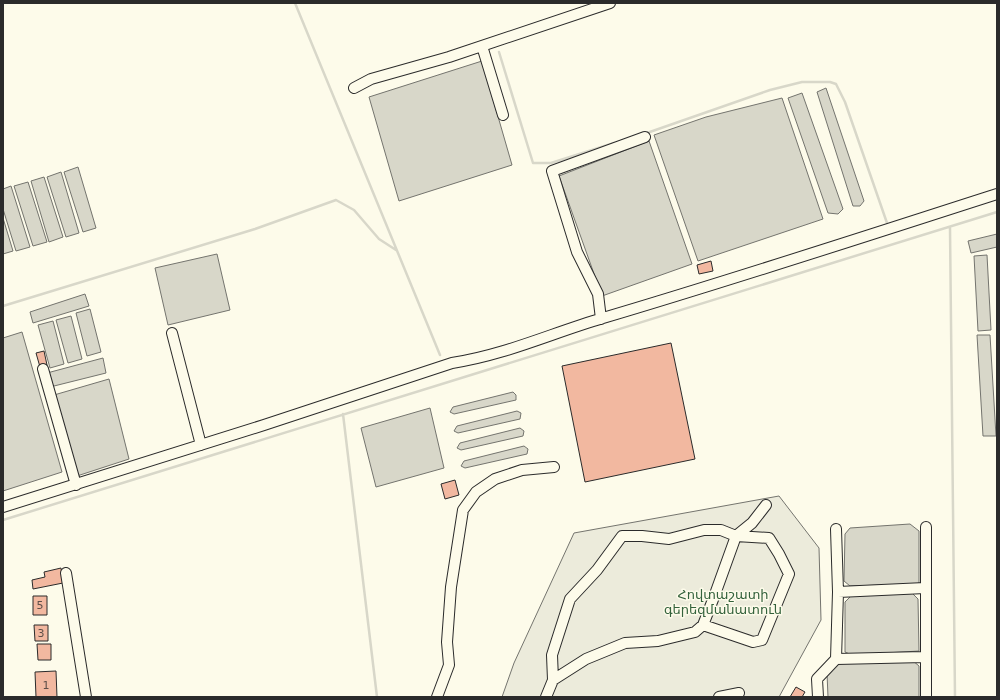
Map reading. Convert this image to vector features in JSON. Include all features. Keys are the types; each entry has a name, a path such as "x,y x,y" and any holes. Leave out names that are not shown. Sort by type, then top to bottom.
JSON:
{"street":[{"path":"354,88 371,80 482,46 610,3"},
{"path":"482,46 503,115"},
{"path":"601,319 598,294 577,252 552,171 645,137"},
{"path":"3,507 201,445 452,363 479,359 510,351 601,319 648,306 997,194"},
{"path":"172,333 201,445"},
{"path":"43,369 76,485"},
{"path":"437,697 449,665 447,642 451,587 463,510 476,492 495,479 522,470 554,467"},
{"path":"553,680 586,659 625,643 658,640 695,632 702,625 736,536 752,523 766,505"},
{"path":"926,527 924,657 926,697"},
{"path":"818,697 817,679 836,659 838,592 836,529"},
{"path":"546,697 553,680 552,655 570,599 597,570 622,536 642,536 669,539 704,530 721,530 736,536 769,538 789,574 762,640 753,642 702,625"},
{"path":"66,573 86,697"},
{"path":"838,592 925,588"},
{"path":"836,659 924,657"},
{"path":"719,697 739,693"}],"green space":[{"name":"Հովտաշատի գերեզմանատուն","path":"779,496 819,548 821,620 779,697 502,697 514,663 574,533"}],"shaded area":[{"path":"482,61 512,165 399,201 369,97"},
{"path":"826,88 864,201 860,206 853,206 817,92"},
{"path":"802,93 843,209 838,214 828,213 788,98"},
{"path":"782,98 823,219 698,261 654,135 706,117"},
{"path":"649,141 692,264 602,296 559,176"},
{"path":"78,167 96,228 83,232 64,172"},
{"path":"61,172 79,233 66,237 47,177"},
{"path":"44,177 63,237 49,242 31,181"},
{"path":"28,182 47,242 33,246 14,186"},
{"path":"11,186 30,247 16,251 3,209 3,189"},
{"path":"3,218 13,251 3,254"},
{"path":"997,234 997,247 971,253 968,241"},
{"path":"217,254 230,310 168,325 155,268"},
{"path":"987,255 991,330 978,331 974,256"},
{"path":"85,294 89,306 33,323 30,312"},
{"path":"90,309 101,352 87,356 76,313"},
{"path":"71,316 82,359 68,363 56,320"},
{"path":"53,321 64,364 50,368 38,325"},
{"path":"22,332 62,472 3,491 3,338"},
{"path":"977,335 990,335 996,436 983,436"},
{"path":"103,358 106,373 50,387 47,373"},
{"path":"109,379 129,459 77,476 54,395"},
{"path":"513,392 516,395 516,400 454,414 450,412 453,407"},
{"path":"430,408 444,468 376,487 361,428"},
{"path":"517,411 521,413 520,419 458,433 454,431 457,426"},
{"path":"520,428 524,431 523,436 461,450 457,448 460,443"},
{"path":"524,446 528,449 527,454 465,468 461,466 464,461"},
{"path":"910,524 919,531 919,584 850,586 844,581 845,534 850,528"},
{"path":"911,592 918,599 919,651 852,655 845,652 845,602 851,596"},
{"path":"912,660 919,666 919,697 828,697 827,673 834,664"}],"building":[{"path":"711,261 713,271 699,274 697,265"},
{"path":"671,343 695,459 585,482 562,366"},
{"path":"44,351 47,365 40,367 36,353"},
{"path":"455,480 459,495 445,499 441,484"},
{"path":"61,568 63,583 33,589 32,580 45,577 44,572"},
{"path":"33,596 47,596 47,615 33,615"},
{"path":"34,625 48,625 48,641 35,641"},
{"path":"37,644 51,644 51,660 38,660"},
{"path":"56,671 57,697 36,697 35,672"},
{"path":"796,687 805,692 802,697 790,697"}],"waterway":[{"path":"295,3 440,355"},
{"path":"499,52 533,163 551,163 614,143"},
{"path":"644,134 770,90 802,82 830,82 836,84 845,102 887,223"},
{"path":"3,306 255,229 336,200 354,210 379,239 396,250"},
{"path":"3,520 997,212"},
{"path":"950,228 955,697"},
{"path":"343,414 377,697"}]}
